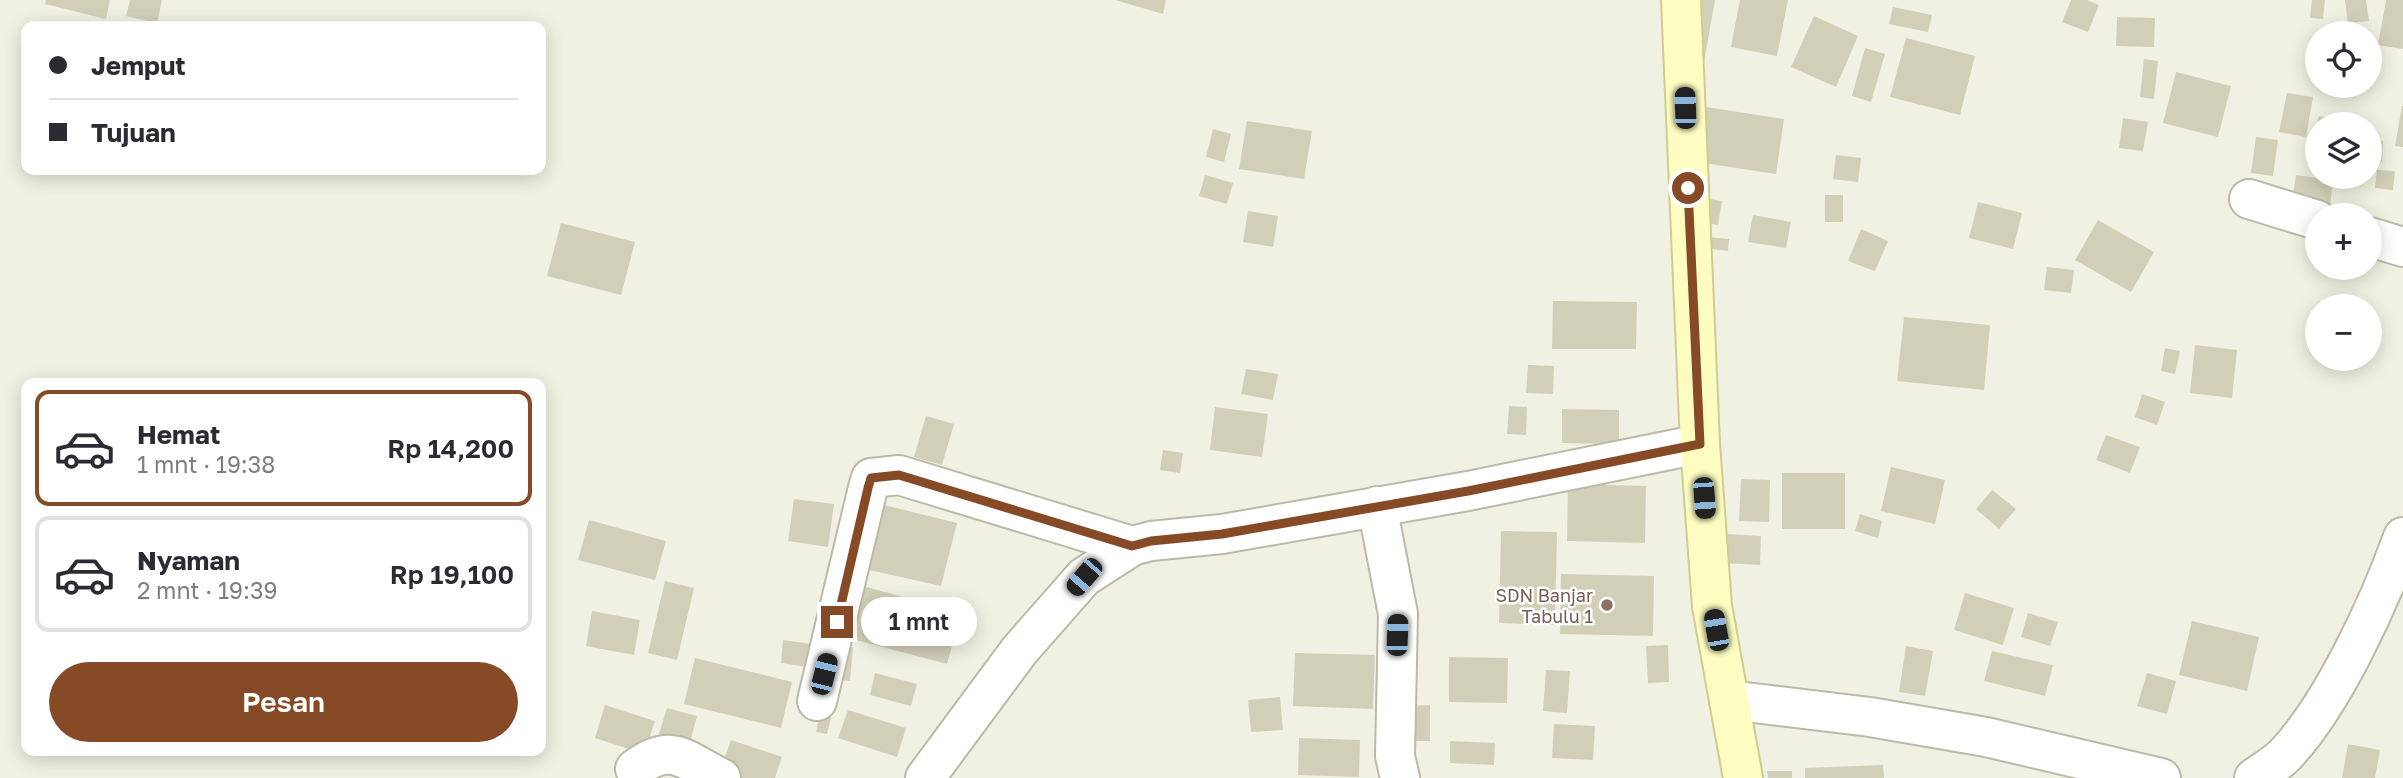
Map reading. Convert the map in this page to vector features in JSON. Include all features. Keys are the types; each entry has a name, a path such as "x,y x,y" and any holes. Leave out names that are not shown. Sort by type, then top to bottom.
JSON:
{"street":[{"path":"1681,0 1700,444 1712,606 1743,778"},
{"path":"2249,199 2305,216"},
{"path":"2382,241 2403,247"},
{"path":"925,778 1019,651 1084,577 1132,546 1151,541 1222,534 1547,476 1700,444"},
{"path":"817,701 871,478 899,475 1132,546"},
{"path":"1377,506 1398,614 1395,756 1400,778"},
{"path":"2254,778 2284,756 2320,706 2360,639 2403,537"},
{"path":"1729,701 1870,717 1986,737 2161,778"},
{"path":"635,769 660,753 674,754 721,778"}],"building":[{"path":"46,0 110,0 106,19 45,4"},
{"path":"130,0 162,0 157,21 126,16"},
{"path":"1115,0 1166,0 1163,14"},
{"path":"1700,0 1715,0 1704,62 1690,59"},
{"path":"1740,0 1788,0 1777,56 1731,47"},
{"path":"2071,0 2087,0 2099,5 2088,32 2062,22"},
{"path":"2312,0 2325,0 2323,19 2310,18"},
{"path":"2345,0 2366,0 2369,21 2348,21"},
{"path":"2386,0 2403,0 2403,49 2382,46"},
{"path":"1893,7 1932,15 1928,32 1889,24"},
{"path":"1814,16 1858,36 1836,87 1791,67"},
{"path":"2117,17 2155,18 2154,47 2116,46"},
{"path":"1906,38 1975,56 1960,115 1890,97"},
{"path":"1865,48 1885,54 1871,102 1852,96"},
{"path":"2144,59 2158,61 2154,99 2140,97"},
{"path":"2176,72 2231,86 2218,137 2163,123"},
{"path":"2287,93 2313,98 2310,112 2305,112 2305,137 2279,132"},
{"path":"2403,106 2403,147 2395,146"},
{"path":"1706,107 1784,119 1776,174 1697,162"},
{"path":"2123,118 2148,122 2143,151 2119,148"},
{"path":"1247,121 1312,131 1304,179 1239,169"},
{"path":"1213,129 1231,134 1224,162 1206,157"},
{"path":"2256,137 2278,140 2273,176 2251,173"},
{"path":"1836,155 1861,158 1858,182 1833,179"},
{"path":"2382,170 2395,171 2393,190 2382,189"},
{"path":"1205,175 1233,183 1227,204 1199,196"},
{"path":"2296,175 2305,176 2305,189 2332,189 2330,203 2292,202"},
{"path":"1825,195 1843,195 1843,222 1825,222"},
{"path":"1703,198 1722,201 1718,225 1700,222"},
{"path":"1978,202 2022,213 2013,249 1969,238"},
{"path":"1248,211 1278,216 1273,247 1243,242"},
{"path":"1753,215 1791,222 1786,248 1748,242"},
{"path":"2098,220 2154,252 2131,292 2075,260"},
{"path":"561,223 635,242 621,295 547,276"},
{"path":"1861,229 1888,241 1875,271 1848,261"},
{"path":"1706,237 1729,239 1728,251 1704,248"},
{"path":"2047,267 2074,270 2071,293 2044,290"},
{"path":"1553,301 1637,302 1636,349 1552,349"},
{"path":"1904,317 1990,325 1984,390 1897,381"},
{"path":"2195,345 2237,350 2232,398 2190,393"},
{"path":"2165,348 2180,351 2175,374 2161,371"},
{"path":"1528,365 1554,366 1553,394 1526,393"},
{"path":"1246,369 1278,374 1273,400 1241,394"},
{"path":"2142,394 2165,402 2157,425 2135,417"},
{"path":"1509,406 1527,407 1526,435 1507,434"},
{"path":"1215,407 1268,414 1262,457 1210,450"},
{"path":"1562,409 1619,410 1619,444 1562,443"},
{"path":"926,416 954,424 942,465 914,457"},
{"path":"2106,435 2140,447 2130,473 2096,460"},
{"path":"1163,450 1183,453 1180,473 1160,470"},
{"path":"1891,467 1945,480 1935,524 1881,511"},
{"path":"1782,473 1845,473 1845,529 1782,529"},
{"path":"1741,479 1770,480 1769,522 1739,521"},
{"name":"SDN Banjar Tabulu 1","path":"1568,484 1646,486 1645,543 1567,541"},
{"path":"1992,490 2016,509 1999,529 1976,509"},
{"path":"794,499 834,504 828,547 788,541"},
{"path":"880,504 957,523 941,586 865,569"},
{"path":"1860,514 1882,521 1878,538 1855,531"},
{"path":"589,520 666,541 655,580 578,560"},
{"name":"SDN Banjar Tabulu 1","path":"1501,531 1557,532 1555,625 1499,623"},
{"path":"1726,534 1761,536 1760,565 1724,563"},
{"name":"SDN Banjar Tabulu 1","path":"1561,574 1654,576 1653,636 1560,634"},
{"path":"665,581 694,588 677,660 648,653"},
{"path":"859,585 961,613 947,664 845,637"},
{"path":"1965,593 2014,608 2003,645 1954,630"},
{"path":"592,611 640,620 634,655 586,646"},
{"path":"2028,613 2058,622 2050,646 2021,637"},
{"path":"2192,621 2259,637 2247,691 2179,675"},
{"path":"783,640 811,644 808,667 781,663"},
{"path":"838,645 853,647 850,681 835,679"},
{"path":"1668,645 1669,682 1648,683 1646,646"},
{"path":"1906,646 1933,651 1925,696 1899,692"},
{"path":"1992,651 2053,665 2045,696 1984,681"},
{"path":"1295,653 1375,655 1373,709 1293,706"},
{"path":"1449,657 1508,658 1507,703 1449,702"},
{"path":"695,658 792,682 781,728 684,704"},
{"path":"1546,670 1570,671 1567,713 1543,711"},
{"path":"875,673 917,684 911,706 870,695"},
{"path":"2147,673 2176,681 2167,714 2137,706"},
{"path":"825,694 836,697 827,734 816,732"},
{"path":"1280,697 1283,730 1251,732 1248,700"},
{"path":"605,705 655,721 644,754 595,738"},
{"path":"1430,705 1430,741 1407,741 1406,706"},
{"path":"667,708 697,716 690,742 659,734"},
{"path":"848,710 906,728 897,757 838,738"},
{"path":"1554,724 1595,726 1593,760 1552,758"},
{"path":"1299,738 1360,740 1359,777 1298,775"},
{"path":"731,740 782,757 775,778 733,778 719,773"},
{"path":"1450,741 1495,743 1494,765 1450,763"},
{"path":"2348,744 2380,750 2375,778 2342,778"},
{"path":"1883,765 1884,778 1805,778 1805,768"},
{"path":"1767,771 1792,771 1792,778 1768,778"}],"place":[{"name":"SDN Banjar Tabulu 1","path":"1607,605"}],"route":[{"path":"837,622 868,488 871,478 880,475 899,475 1084,529 1132,546 1186,536 1222,534 1468,491 1700,444 1688,188"}]}
